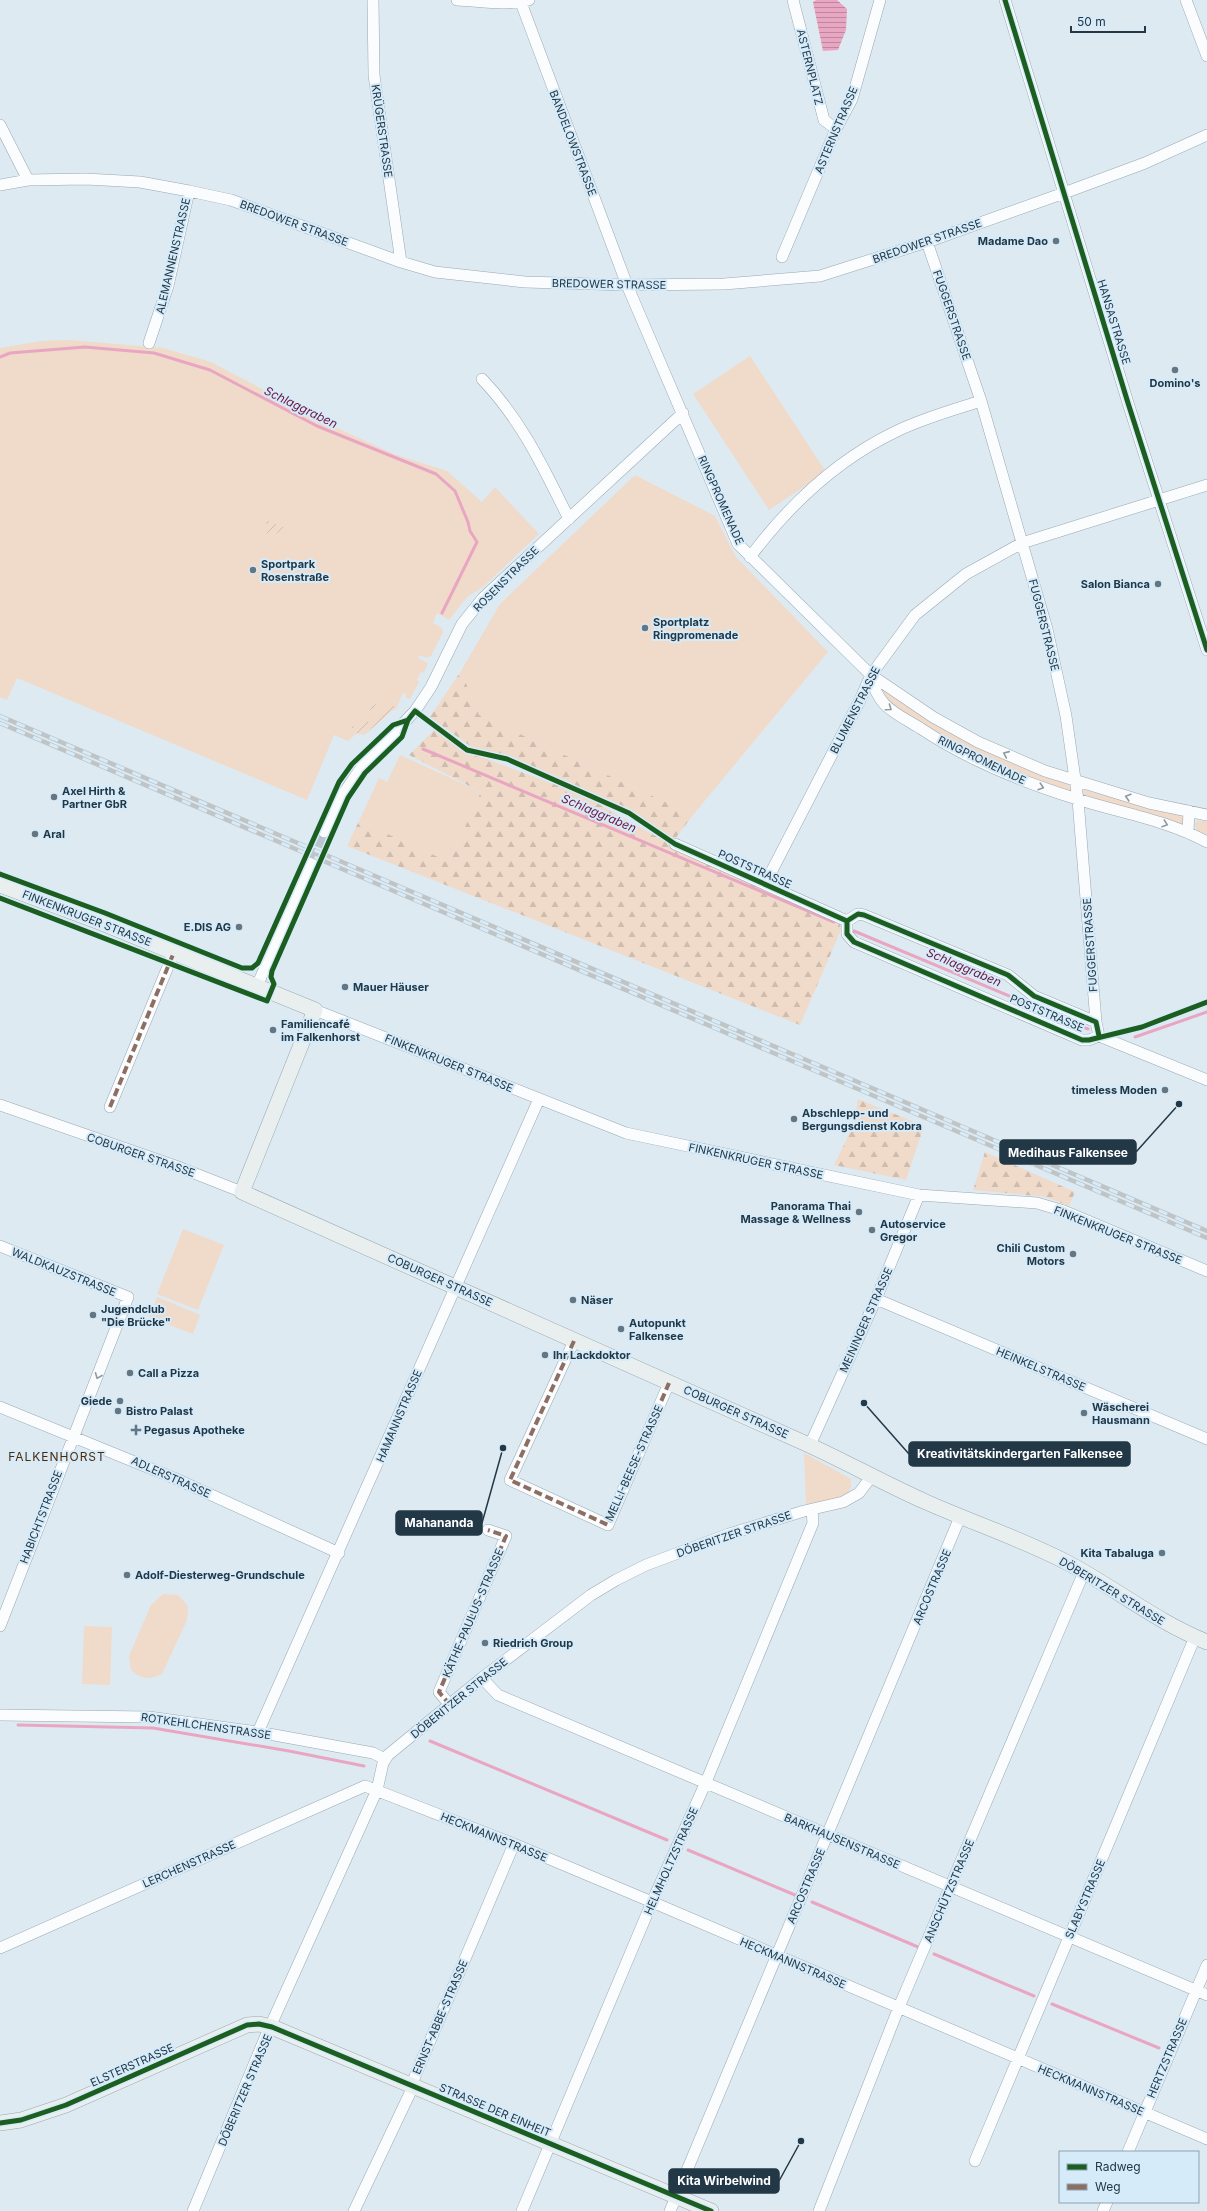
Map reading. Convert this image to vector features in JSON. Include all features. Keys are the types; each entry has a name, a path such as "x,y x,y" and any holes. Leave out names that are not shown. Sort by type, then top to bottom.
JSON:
{"street":[{"name":"KRÜGERSTRASSE","path":"374,0 374,76 401,262"},
{"path":"457,0 523,1"},
{"name":"ASTERNPLATZ","path":"793,0 824,120 836,129"},
{"name":"ASTERNSTRASSE","path":"782,257 836,129 852,98 880,0"},
{"name":"HANSASTRASSE","path":"1005,0 1207,650"},
{"path":"1186,0 1207,56"},
{"name":"BANDELOWSTRASSE","path":"523,1 627,285"},
{"path":"0,125 28,180"},
{"name":"BREDOWER STRASSE","path":"0,184 28,180 86,178 140,182 189,191 231,200 401,262 435,272 525,282 627,285 724,284 820,276 927,242 1064,193 1145,163 1207,135"},
{"name":"ALEMANNENSTRASSE","path":"149,343 168,286 189,191"},
{"name":"FUGGERSTRASSE","path":"927,242 981,401 1050,644 1066,716 1078,800 1096,1022"},
{"name":"RINGPROMENADE","path":"627,285 738,544 871,675 934,716 978,742 1045,771 1149,803 1207,815"},
{"path":"482,379 504,402 532,445 569,519"},
{"path":"750,557 773,526 799,500 860,452 897,431 981,401"},
{"name":"ROSENSTRASSE","path":"324,832 339,800 361,768 408,720 431,687 462,624 483,598 683,413"},
{"name":"BLUMENSTRASSE","path":"767,880 860,700 871,675 915,615 966,574 1022,543 1207,485"},
{"name":"RINGPROMENADE","path":"871,675 874,690 884,705 928,733 977,760 1027,782 1078,800 1188,832 1207,842"},
{"path":"1188,832 1189,811"},
{"name":"POSTSTRASSE","path":"675,844 767,880 848,921"},
{"path":"257,986 311,862"},
{"name":"FINKENKRUGER STRASSE","path":"0,885 100,922 315,1010 626,1133 919,1195 1037,1203 1064,1211 1207,1271"},
{"name":"POSTSTRASSE","path":"858,914 864,915 1008,975 1034,996 1096,1022 1099,1036 1089,1040 1082,1040 854,942 847,934 848,921 858,914"},
{"path":"110,1107 174,952"},
{"path":"242,1192 315,1010"},
{"path":"1099,1036 1207,1080"},
{"name":"HAMANNSTRASSE","path":"258,1732 339,1554 454,1287 539,1099"},
{"name":"COBURGER STRASSE","path":"0,1105 186,1170 242,1192 810,1445 871,1477"},
{"name":"MEININGER STRASSE","path":"810,1445 876,1299 919,1195"},
{"name":"WALDKAUZSTRASSE","path":"0,1246 128,1298"},
{"name":"HABICHTSTRASSE","path":"0,1626 128,1298"},
{"name":"HEINKELSTRASSE","path":"876,1299 1207,1439"},
{"name":"MELLI-BEESE-STRASSE","path":"574,1341 510,1480 608,1525 669,1383"},
{"name":"ADLERSTRASSE","path":"0,1407 174,1478 339,1554"},
{"name":"DÖBERITZER STRASSE","path":"193,2211 265,2038 272,2027 377,1790 385,1759 482,1678 591,1595 616,1580 646,1565 729,1534 852,1499 866,1486 871,1477 960,1517 1046,1552 1084,1572 1141,1608 1201,1640"},
{"name":"HELMHOLTZSTRASSE","path":"522,2211 652,1902 706,1782 813,1523 812,1510"},
{"name":"ARCOSTRASSE","path":"670,2211 960,1517"},
{"name":"KÄTHE-PAULUS-STRASSE","path":"450,1705 439,1692 506,1536 488,1530"},
{"name":"ANSCHÜTZSTRASSE","path":"819,2211 899,2007 951,1888 1084,1572"},
{"name":"SLABYSTRASSE","path":"975,2161 1068,1937 1201,1640"},
{"name":"BARKHAUSENSTRASSE","path":"482,1678 498,1695 706,1782 951,1888 1207,1995"},
{"name":"ROTKEHLCHENSTRASSE","path":"0,1715 149,1717 258,1732 373,1753 385,1759"},
{"name":"LERCHENSTRASSE","path":"0,1948 365,1786 377,1790"},
{"name":"HECKMANNSTRASSE","path":"377,1790 514,1844 652,1902 1207,2139"},
{"name":"ERNST-ABBE-STRASSE","path":"354,2211 410,2093 412,2085 514,1844"},
{"name":"HERTZSTRASSE","path":"1128,2151 1207,1965"},
{"name":"ELSTERSTRASSE","path":"0,2124 21,2120 66,2105 247,2025 259,2024 272,2027"},
{"name":"STRASSE DER EINHEIT","path":"272,2027 711,2211"}],"green space":[{"name":"Sportpark Rosenstraße","path":"70,340 163,348 211,362 328,424 394,454 447,471 482,502 495,487 539,534 483,587 467,597 449,620 437,613 433,623 442,628 443,632 431,656 426,658 419,655 418,658 428,663 424,673 421,672 417,680 419,682 410,699 405,697 406,694 403,693 396,709 391,711 364,735 358,732 348,741 334,735 307,800 17,678 7,700 0,697 0,348 41,341"},
{"path":"750,356 826,472 769,510 693,394"},
{"name":"Sportplatz Ringpromenade","path":"635,475 715,516 736,557 828,652 693,815 479,715 461,671 500,604"},
{"path":"266,520 286,528 268,538 265,537 270,526 265,523"},
{"path":"461,671 479,715 693,815 674,840 629,811 508,755 473,748 430,717"},
{"path":"882,688 1070,786 1073,788 1070,794 995,764 959,746 894,706 879,689"},
{"path":"376,698 378,699 368,722 370,724 372,724 393,706 397,706 396,709 364,735 356,733 352,726 361,729"},
{"path":"435,729 471,753 583,795 675,847 839,919 841,930 800,1025 347,846 359,821 449,862 481,792 409,755"},
{"path":"400,755 481,792 449,862 359,821 379,778 387,782"},
{"path":"1084,790 1185,816 1185,823 1181,824 1083,798 1081,793"},
{"path":"1197,821 1207,821 1207,835 1197,830 1194,825"},
{"path":"858,1099 924,1126 906,1180 834,1165 853,1126"},
{"path":"985,1152 1075,1192 1069,1206 1046,1197 973,1190"},
{"path":"183,1229 224,1245 198,1310 157,1294"},
{"path":"157,1297 200,1315 193,1334 149,1317"},
{"path":"804,1453 851,1479 851,1487 847,1495 834,1501 806,1506"},
{"path":"163,1594 178,1595 188,1606 187,1620 162,1674 146,1678 139,1676 131,1670 129,1656 151,1605"},
{"path":"84,1626 112,1627 110,1685 82,1684"}],"shaded area":[{"path":"816,0 837,0 847,9 846,30 838,50 823,51 813,2"}],"waterway":[{"name":"Schlaggraben","path":"0,357 10,353 85,347 154,353 210,370 317,426 436,474 455,491 468,522 470,531 477,542 442,613"},
{"name":"Schlaggraben","path":"423,749 834,922"},
{"name":"Schlaggraben","path":"854,931 1088,1029"},
{"name":"Schlaggraben","path":"1135,1037 1207,1012"},
{"path":"18,1725 153,1728 289,1751 364,1766"},
{"path":"430,1741 667,1840"},
{"path":"688,1850 795,1895"},
{"path":"812,1902 918,1947"},
{"path":"934,1954 1034,1996"},
{"path":"1052,2004 1159,2048"}],"tunnel":[{"path":"311,862 324,832"}],"railway":[{"path":"0,716 1207,1231"},
{"path":"0,723 1207,1238"}],"marked path":[{"path":"110,1107 174,952"},
{"path":"574,1341 510,1480 608,1525 669,1383"},
{"path":"450,1705 439,1692 506,1536 488,1530"}],"cycle path":[{"path":"1005,0 1128,403 1207,650"},
{"path":"0,898 267,1001 274,984 271,977 272,971 348,798 365,773 402,737 408,720 415,711 467,750 507,759 629,813 675,844 847,921"},
{"path":"0,874 105,913 242,968 252,968 258,963 339,782 352,764 393,725 408,720"},
{"path":"1099,1036 1096,1022 1034,996 1008,975 864,915 858,914 847,921 847,934 854,942 1082,1040 1089,1040 1142,1027 1207,1002"},
{"path":"0,2123 21,2120 66,2105 247,2025 259,2024 272,2027 711,2211"}],"place":[{"name":"Madame Dao","path":"1056,241"},
{"name":"Domino's","path":"1175,370"},
{"name":"Sportpark Rosenstraße","path":"253,570"},
{"name":"Salon Bianca","path":"1158,584"},
{"name":"Sportplatz Ringpromenade","path":"645,628"},
{"name":"Axel Hirth & Partner GbR","path":"54,797"},
{"name":"Aral","path":"35,834"},
{"name":"E.DIS AG","path":"239,927"},
{"name":"Mauer Häuser","path":"345,987"},
{"name":"Familiencafé im Falkenhorst","path":"273,1030"},
{"name":"timeless Moden","path":"1165,1090"},
{"name":"Medihaus Falkensee","path":"1179,1104"},
{"name":"Abschlepp- und Bergungsdienst Kobra","path":"794,1119"},
{"name":"Panorama Thai Massage & Wellness","path":"859,1212"},
{"name":"Autoservice Gregor","path":"872,1230"},
{"name":"Chili Custom Motors","path":"1073,1254"},
{"name":"Näser","path":"573,1300"},
{"name":"Jugendclub \"Die Brücke\"","path":"93,1315"},
{"name":"Autopunkt Falkensee","path":"621,1329"},
{"name":"Ihr Lackdoktor","path":"545,1355"},
{"name":"Call a Pizza","path":"130,1373"},
{"name":"Giede","path":"120,1401"},
{"name":"Kreativitätskindergarten Falkensee","path":"864,1403"},
{"name":"Bistro Palast","path":"118,1411"},
{"name":"Wäscherei Hausmann","path":"1084,1413"},
{"name":"Pegasus Apotheke","path":"136,1430"},
{"name":"Mahananda","path":"503,1448"},
{"name":"Kita Tabaluga","path":"1162,1553"},
{"name":"Adolf-Diesterweg-Grundschule","path":"127,1575"},
{"name":"Riedrich Group","path":"485,1643"},
{"name":"Kita Wirbelwind","path":"801,2141"}],"district":[{"name":"FALKENHORST","path":"57,1456"}]}
